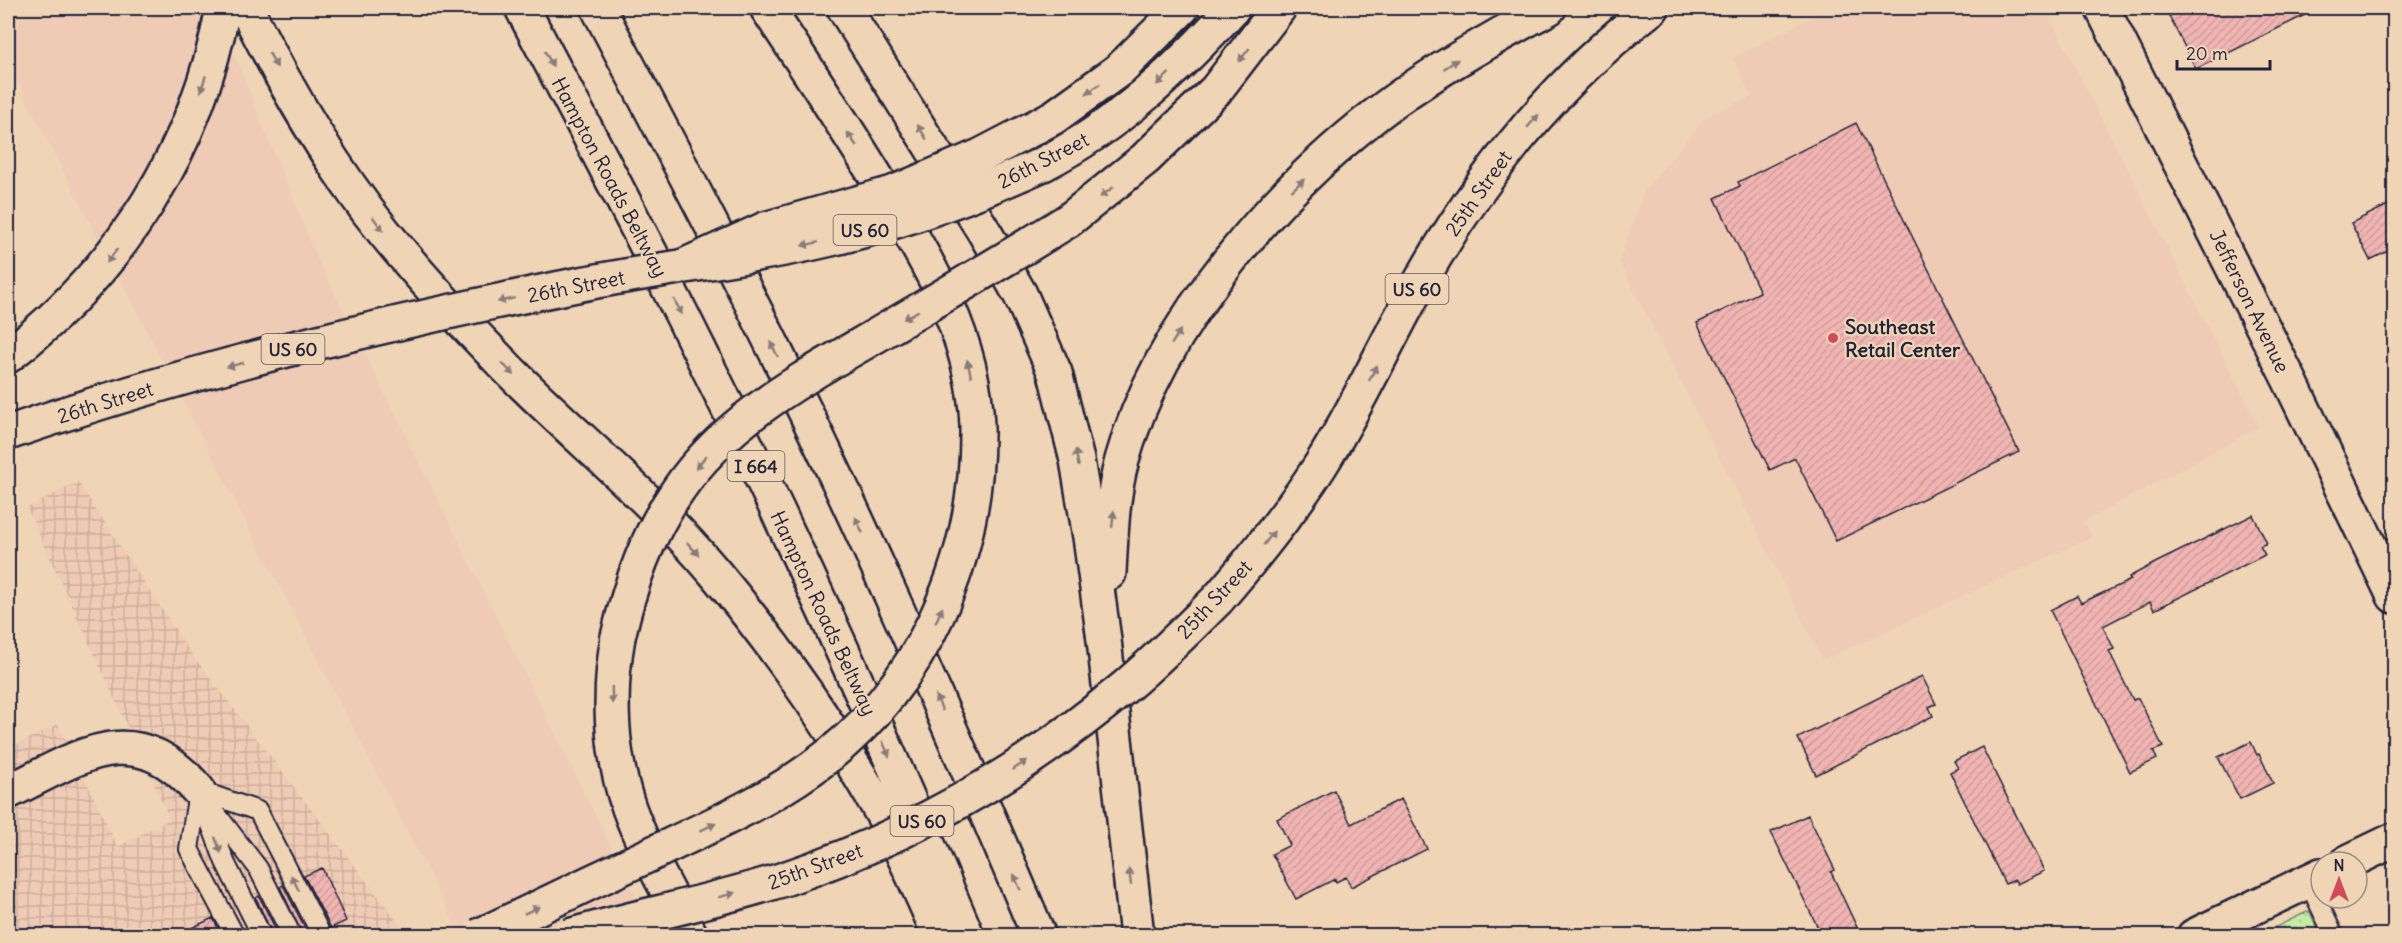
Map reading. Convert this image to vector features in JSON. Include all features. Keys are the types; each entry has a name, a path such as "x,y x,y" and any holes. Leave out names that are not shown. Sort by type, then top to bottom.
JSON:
{"main road":[{"path":"8,356 70,303 103,268 135,225 178,148 196,105 210,62 223,8"},
{"path":"246,8 298,105 328,153 382,230 438,296 508,369 667,520 714,572 783,658 834,734 877,805 913,875 940,936"},
{"name":"Hampton Roads Beltway","path":"522,8 638,227 754,463 848,663 968,936"},
{"path":"598,8 752,304 842,489 931,684 1040,936"},
{"path":"479,936 751,806 814,767 844,743 893,690 933,628 947,596 970,519 976,477 977,426 973,386 965,353 943,291 925,257 767,8"},
{"path":"844,8 985,232 1020,294 1055,373 1077,460 1104,640 1137,936"},
{"path":"679,268 765,229 893,193 969,161 1028,131 1054,117 1119,70 1182,8"},
{"name":"26th Street","path":"8,433 125,395 348,334 584,284 771,252 857,232 962,199 1043,164 1090,136 1158,84 1203,42 1233,8"},
{"path":"691,936 629,808 621,776 613,720 612,682 628,590 653,532 678,489 707,454 746,417 827,364 1069,220 1117,184 1216,90 1279,8"},
{"path":"1104,640 1112,535 1122,462 1142,401 1168,349 1202,296 1247,240 1286,197 1359,129 1394,101 1454,62 1549,8"},
{"name":"25th Street","path":"569,936 783,879 886,839 939,813 995,781 1043,750 1127,686 1218,599 1253,558 1319,468 1348,421 1432,261 1488,176 1560,89 1652,8"},
{"name":"Jefferson Avenue","path":"2102,8 2278,358 2394,596"},
{"path":"8,792 88,752 114,747 140,749 164,759 182,770 198,790"},
{"path":"2369,852 2394,840"},
{"path":"2194,936 2309,880"}],"lane":[{"path":"198,790 189,849 235,936"},
{"path":"198,790 225,861 262,936"},
{"path":"198,790 258,868 292,936"},
{"path":"198,790 258,811 322,936"},
{"path":"2325,910 2334,936"}],"shaded area":[{"path":"8,8 210,8 237,62 318,260 655,935 461,935 8,64"},
{"path":"1829,8 2045,8 2259,427 2083,522 2093,536 1823,660 1619,261 1645,190 1706,117 1751,97 1733,58"},
{"path":"78,482 190,652 408,935 8,936 8,749 58,724 118,847 170,819 27,508"}],"green space":[{"path":"2309,911 2321,935 2259,935"}],"building":[{"path":"2165,8 2319,8 2196,69"},
{"name":"Southeast Retail Center","path":"1856,123 2019,452 1836,541 1795,458 1770,470 1697,323 1760,292 1715,198 1740,186 1738,182"},
{"path":"2394,202 2394,248 2370,260 2351,223"},
{"path":"2253,515 2267,543 2260,546 2265,555 2154,610 2150,602 2103,626 2114,649 2109,651 2133,700 2138,698 2163,747 2153,751 2157,759 2130,772 2050,610 2077,596 2081,603 2131,580 2129,577 2155,563"},
{"path":"1922,676 1936,704 1929,707 1933,716 1816,775 1798,738"},
{"path":"2251,742 2273,783 2240,799 2218,757"},
{"path":"1982,747 2044,871 2017,884 2015,880 2005,884 1950,772 1958,768 1954,761"},
{"path":"1334,790 1351,824 1401,799 1427,849 1351,887 1346,877 1336,882 1335,879 1296,899 1272,854 1290,845 1277,819"},
{"path":"1808,815 1835,870 1831,872 1861,936 1822,936 1771,832"},
{"path":"322,868 346,921 331,928 304,876"},
{"path":"283,885 309,936 303,936 280,887"},
{"path":"259,896 279,936 273,936 256,898"},
{"path":"213,918 222,936 174,936"}],"place":[{"name":"Southeast Retail Center","path":"1833,338"}]}
